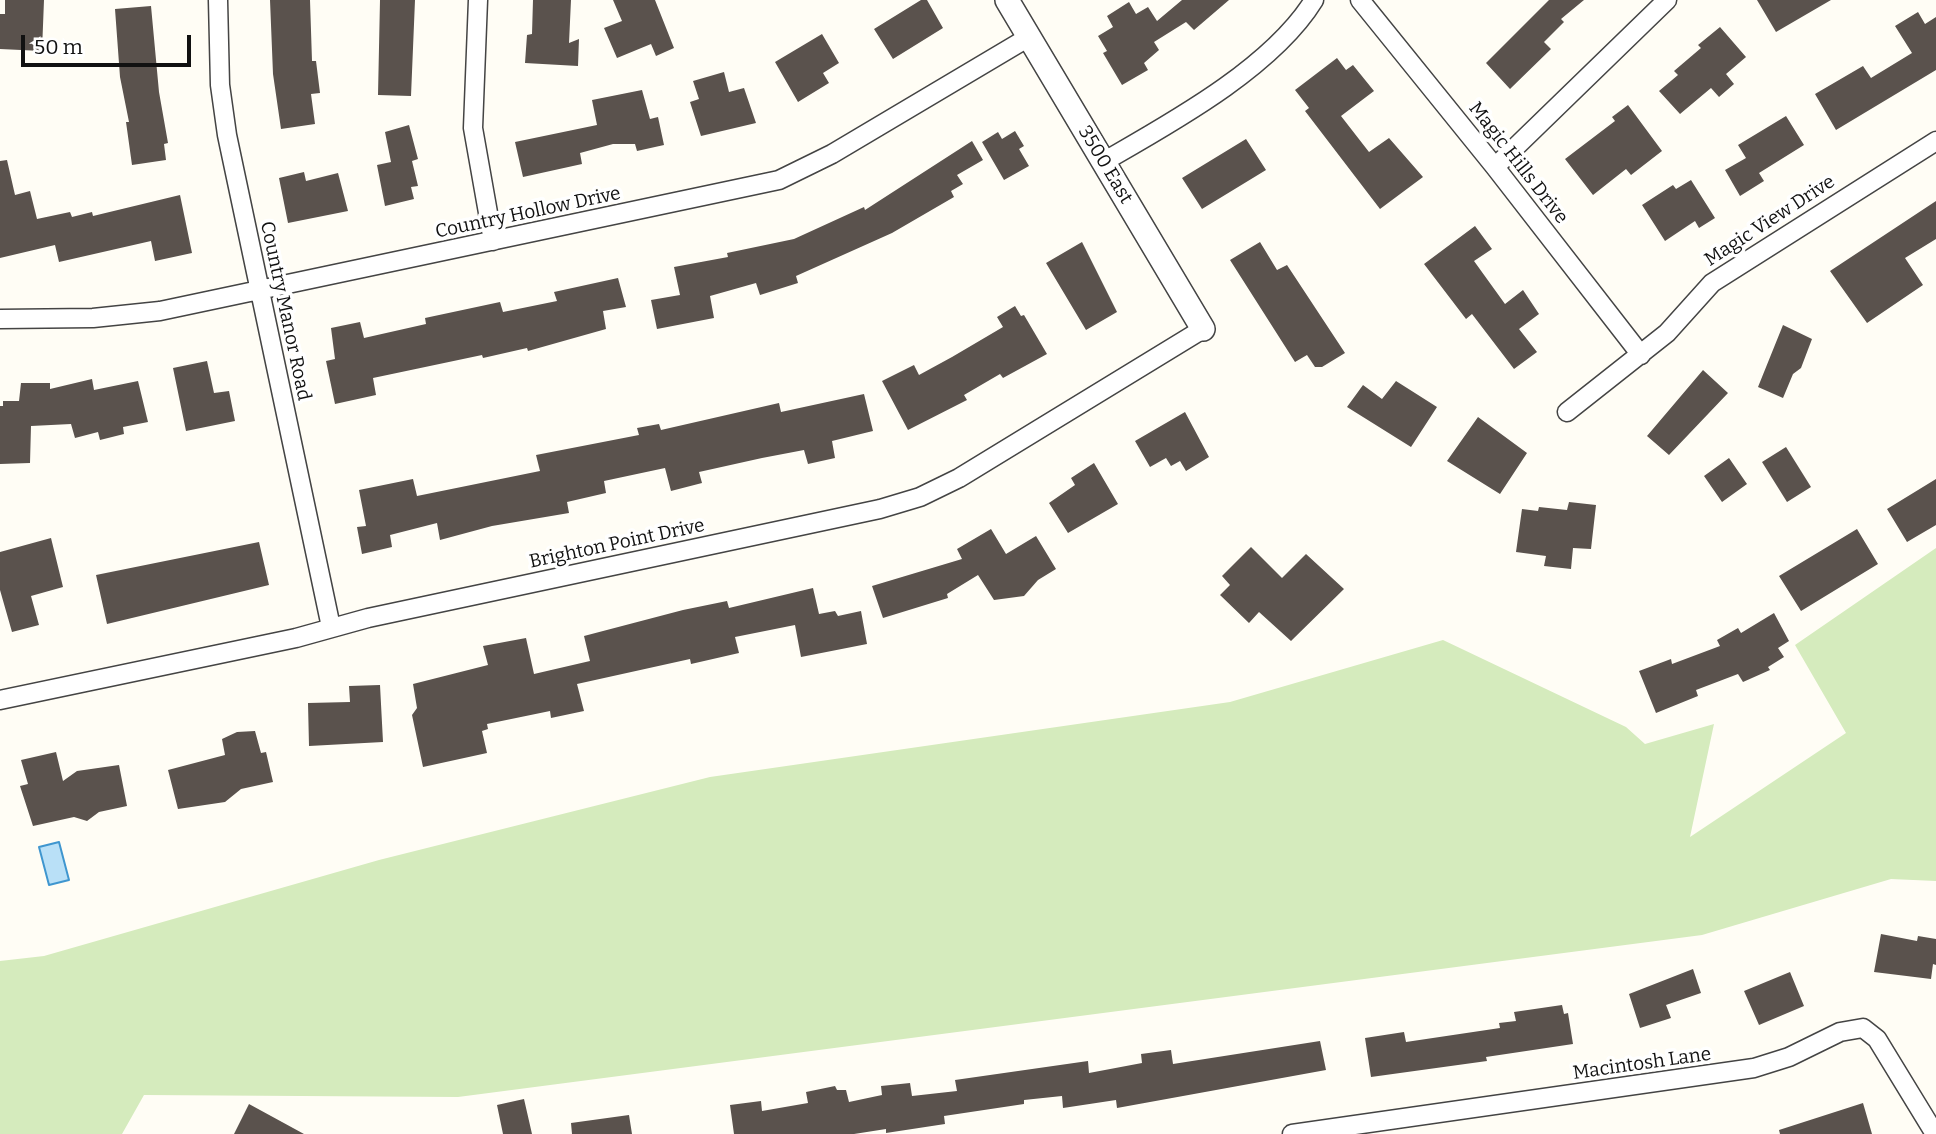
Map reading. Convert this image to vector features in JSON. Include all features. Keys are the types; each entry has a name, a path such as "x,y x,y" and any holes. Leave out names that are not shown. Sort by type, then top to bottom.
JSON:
{"street":[{"name":"Country Manor Road","path":"218,0 220,85 227,135 331,628"},
{"path":"478,0 473,128 494,242"},
{"name":"3500 East","path":"1007,0 1203,329"},
{"path":"1103,162 1204,101 1247,69 1305,14 1314,0"},
{"name":"Magic Hills Drive","path":"1360,0 1495,167 1641,355"},
{"path":"1495,167 1667,0"},
{"name":"Country Hollow Drive","path":"0,319 93,318 160,311 779,180 832,154 1029,37"},
{"name":"Magic View Drive","path":"1567,412 1667,333 1712,283 1731,269 1936,141"},
{"name":"Brighton Point Drive","path":"0,700 870,512 920,497 959,478 1203,329"},
{"name":"Macintosh Lane","path":"1292,1134 1321,1132 1754,1068 1789,1057 1840,1032 1863,1028 1877,1039 1935,1134"}],"green space":[{"path":"1936,548 1936,881 1891,879 1702,935 458,1097 144,1095 122,1134 0,1134 0,961 44,956 379,860 710,777 1230,702 1443,640 1626,727 1645,744 1714,724 1690,837 1846,733 1795,645"}],"water":[{"path":"59,842 69,880 49,885 39,847"}],"building":[{"path":"5,0 44,0 42,51 0,49 0,14 5,14"},
{"path":"270,0 310,0 312,61 316,61 320,93 311,94 315,124 281,129 273,74"},
{"path":"380,0 415,0 411,96 378,95"},
{"path":"533,0 571,0 569,43 579,39 578,66 525,63 527,35 532,34"},
{"path":"613,0 655,0 674,48 656,56 651,44 617,58 604,28 622,21"},
{"path":"921,0 927,0 943,28 893,59 874,29"},
{"path":"1182,0 1229,0 1194,30 1186,22 1154,42 1159,50 1144,63 1148,70 1122,85 1103,53 1107,51 1098,36 1113,27 1107,16 1129,2 1136,14 1148,7 1157,21"},
{"path":"1549,0 1584,0 1561,19 1564,22 1544,42 1551,49 1510,89 1486,63"},
{"path":"1757,0 1831,0 1776,32"},
{"path":"151,6 159,92 168,143 164,144 166,160 132,165 126,122 129,122 120,77 115,9"},
{"path":"1918,12 1925,24 1936,17 1936,70 1836,130 1815,94 1863,66 1871,78 1912,53 1895,26"},
{"path":"1720,27 1746,57 1726,74 1734,84 1719,97 1711,88 1680,114 1659,91 1678,75 1674,71 1701,48 1698,45"},
{"path":"822,34 839,63 823,73 829,83 798,102 775,62"},
{"path":"1337,58 1346,70 1353,65 1374,91 1341,116 1369,152 1389,138 1423,177 1380,209 1305,111 1309,108 1295,90"},
{"path":"724,72 729,92 744,88 756,123 701,136 690,102 699,99 693,81"},
{"path":"642,90 650,119 658,117 664,145 637,151 635,144 613,144 580,153 582,164 523,177 515,142 597,125 592,100"},
{"path":"1628,105 1662,151 1631,175 1626,169 1593,195 1565,159 1615,121 1612,117"},
{"path":"1786,116 1804,145 1759,173 1764,181 1740,196 1725,170 1746,158 1738,145"},
{"path":"409,125 418,159 412,161 418,186 411,187 414,199 385,206 377,165 391,162 385,132"},
{"path":"1015,131 1024,146 1019,149 1029,166 1004,180 982,142 998,132 1002,139"},
{"path":"1246,139 1266,170 1202,209 1182,178"},
{"path":"972,141 983,160 957,175 963,184 951,191 954,197 892,233 796,276 798,283 760,295 756,283 710,296 714,318 657,329 651,300 680,295 674,267 728,257 727,253 794,239 864,207 865,210"},
{"path":"7,160 15,195 30,191 37,219 70,212 72,217 92,212 93,216 180,195 192,253 155,261 151,241 59,262 55,245 0,258 0,161"},
{"path":"304,172 306,181 338,173 348,211 288,223 279,178"},
{"path":"1691,180 1715,218 1699,228 1695,221 1665,241 1642,205 1673,185 1676,189"},
{"path":"1936,201 1936,239 1905,258 1923,285 1867,323 1830,271"},
{"path":"1475,226 1492,249 1474,261 1505,304 1523,290 1539,314 1519,329 1537,352 1514,369 1472,314 1466,319 1424,264"},
{"path":"1082,242 1117,312 1086,330 1046,263"},
{"path":"1260,242 1277,270 1287,265 1345,353 1322,367 1315,367 1307,355 1295,362 1230,260"},
{"path":"618,278 626,307 603,311 606,329 528,351 527,348 483,358 482,355 373,378 376,395 335,404 326,361 335,359 331,328 360,322 364,338 426,324 425,318 500,302 503,312 557,301 554,292"},
{"path":"1015,306 1021,316 1024,315 1047,354 1003,378 1000,374 964,395 967,400 908,430 882,381 914,365 919,375 952,357 1003,327 997,317"},
{"path":"1783,325 1812,339 1801,368 1793,374 1783,398 1758,387"},
{"path":"207,361 214,393 229,391 235,421 186,431 173,368"},
{"path":"1703,370 1728,393 1669,455 1647,436"},
{"path":"92,379 94,390 138,381 148,422 123,427 124,434 100,440 98,432 75,438 71,424 31,426 30,463 0,464 0,406 3,406 3,401 19,401 21,383 50,383 50,389"},
{"path":"1396,381 1437,407 1411,447 1347,407 1363,385 1382,399"},
{"path":"864,394 873,431 832,441 835,458 808,464 804,450 762,458 699,472 702,483 671,491 665,468 604,481 606,493 567,502 569,513 492,526 440,540 437,523 390,535 392,547 362,554 357,527 366,526 359,490 413,479 417,496 540,471 536,455 639,435 637,428 659,424 661,430 779,403 781,412"},
{"path":"1185,412 1209,457 1186,471 1180,461 1171,466 1166,458 1150,467 1135,441"},
{"path":"1478,417 1527,453 1500,494 1447,461"},
{"path":"1786,447 1811,487 1787,502 1762,462"},
{"path":"1729,458 1747,484 1722,502 1704,476"},
{"path":"1094,463 1118,504 1068,533 1049,503 1075,485 1071,478"},
{"path":"1936,479 1936,525 1907,542 1887,509"},
{"path":"1569,502 1596,505 1591,549 1573,548 1571,569 1544,566 1546,556 1516,552 1522,509 1538,511 1539,507 1567,510"},
{"path":"991,529 1006,554 1036,536 1056,569 1038,580 1024,596 994,600 978,575 947,594 948,598 883,618 872,586 962,559 957,549"},
{"path":"1857,529 1878,564 1801,611 1779,576"},
{"path":"51,538 63,587 31,596 39,625 12,632 0,590 0,552"},
{"path":"259,542 269,585 107,624 96,575"},
{"path":"1251,547 1282,578 1306,554 1344,589 1291,641 1259,612 1249,623 1220,595 1230,585 1222,576"},
{"path":"813,588 819,614 835,611 838,616 861,611 867,644 801,657 795,625 735,637 739,653 691,664 690,659 577,684 584,711 551,718 550,711 487,724 488,729 482,731 487,753 423,767 412,715 417,708 413,684 488,665 483,646 526,638 534,674 590,661 584,636 683,610 727,601 729,608"},
{"path":"1774,613 1789,641 1778,648 1784,657 1768,667 1770,670 1743,682 1738,674 1696,690 1698,696 1656,713 1639,671 1671,659 1672,664 1720,646 1717,640 1738,628 1741,633"},
{"path":"380,685 383,742 309,746 308,703 350,702 349,686"},
{"path":"255,731 261,753 266,752 273,782 241,789 225,802 178,809 168,770 225,755 222,739 237,732"},
{"path":"56,752 63,781 77,771 119,765 127,806 99,812 87,821 74,817 33,826 20,786 28,784 21,760"},
{"path":"1881,934 1917,941 1918,936 1936,939 1936,965 1933,964 1931,979 1874,972"},
{"path":"1693,969 1701,993 1666,1005 1671,1018 1640,1028 1629,994"},
{"path":"1790,972 1804,1006 1759,1025 1744,991"},
{"path":"1562,1005 1564,1014 1568,1013 1573,1044 1486,1057 1487,1061 1371,1077 1365,1038 1404,1032 1406,1042 1500,1028 1499,1023 1516,1021 1514,1012"},
{"path":"1320,1041 1326,1070 1117,1108 1116,1100 1063,1108 1062,1096 1024,1100 1024,1104 944,1116 945,1124 886,1133 886,1129 854,1134 734,1134 730,1105 761,1101 762,1111 808,1103 806,1092 835,1086 837,1090 846,1090 849,1102 882,1095 881,1086 910,1083 912,1096 957,1091 955,1080 1088,1061 1089,1073 1142,1063 1141,1054 1171,1050 1173,1064"},
{"path":"524,1099 532,1134 503,1134 497,1105"},
{"path":"1863,1103 1872,1134 1780,1134 1779,1130"},
{"path":"249,1104 304,1134 234,1134"},
{"path":"629,1115 632,1134 572,1134 571,1123"}]}
